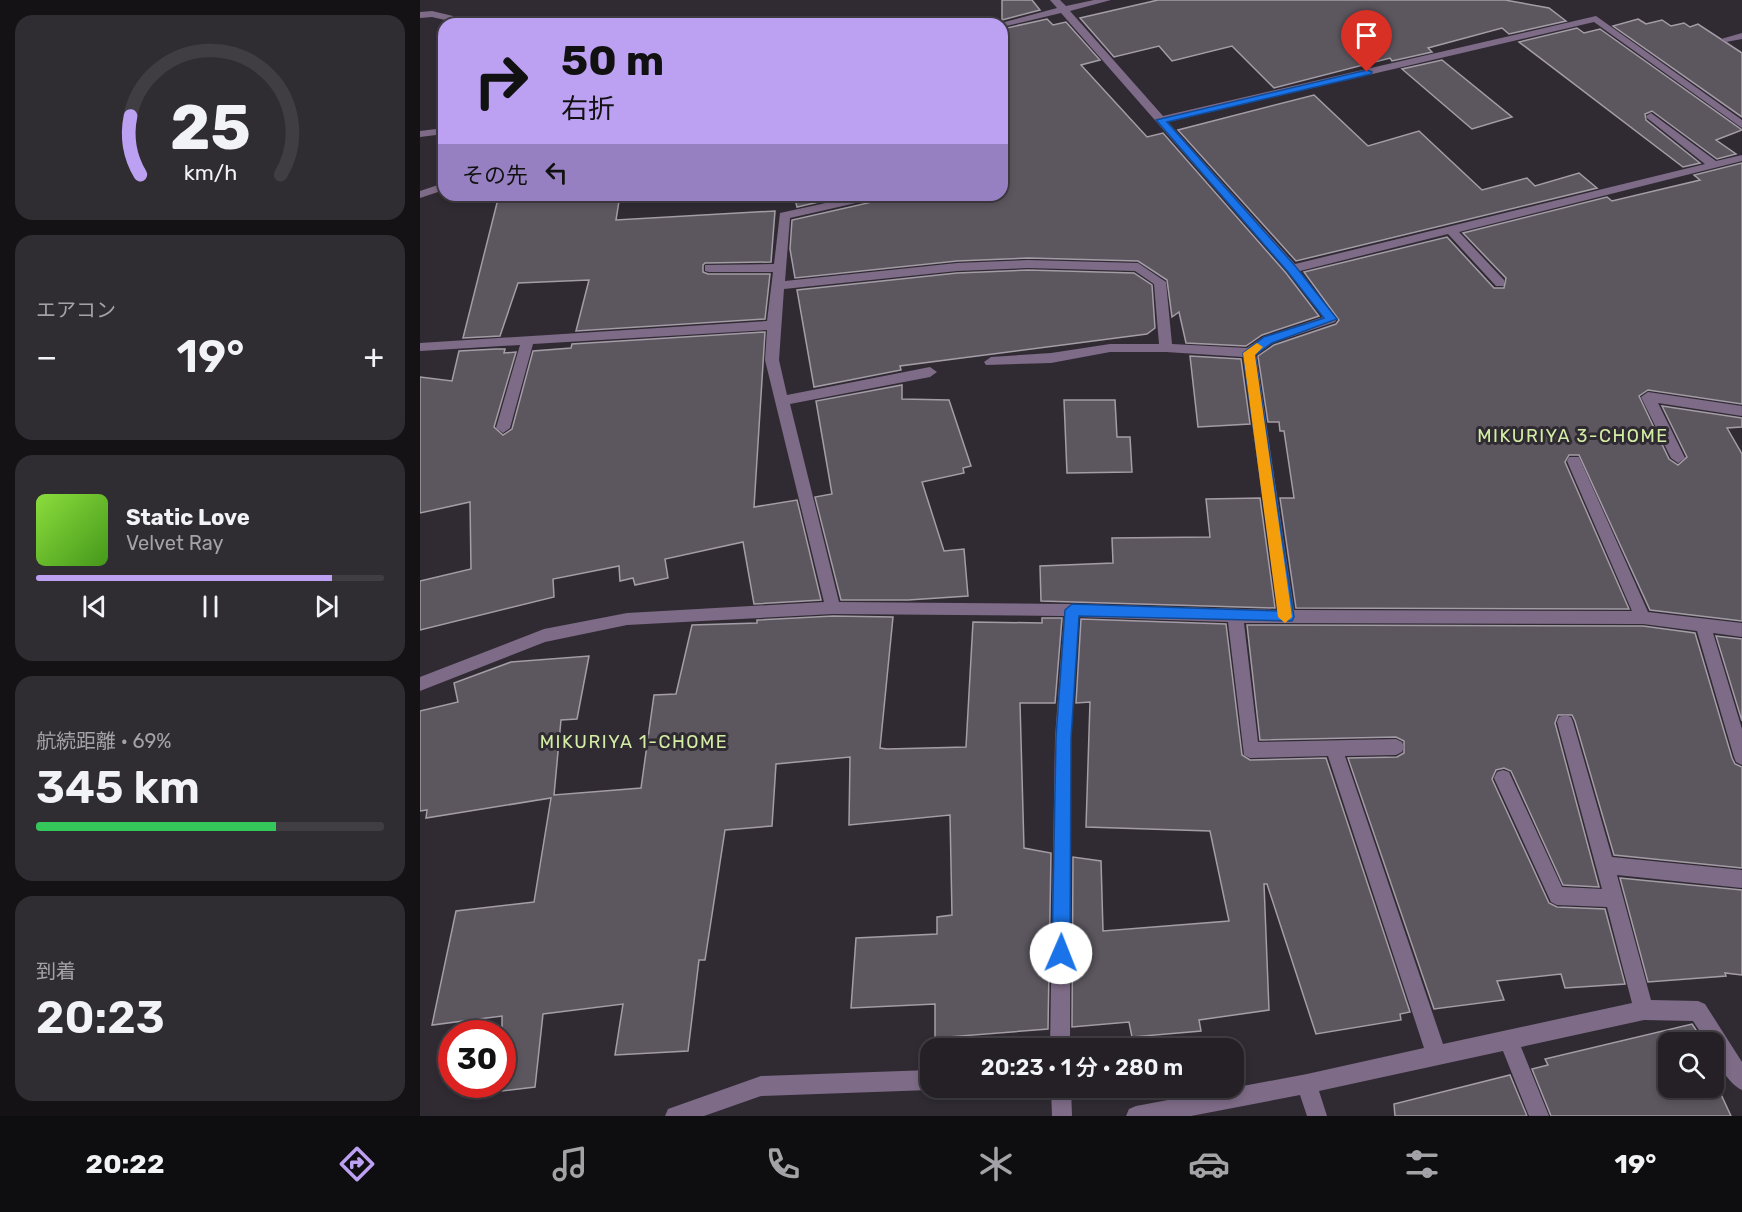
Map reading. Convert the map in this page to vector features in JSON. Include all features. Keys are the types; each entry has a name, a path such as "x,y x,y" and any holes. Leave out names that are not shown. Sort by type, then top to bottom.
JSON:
{"street":[{"path":"991,362 1051,358 1110,348 1166,348 1249,353 1268,340 1331,319 1292,270 1055,0"},
{"path":"1008,23 1106,0"},
{"path":"420,15 432,14 450,18"},
{"path":"1161,120 1596,19 1742,125"},
{"path":"1726,39 1742,36"},
{"path":"1651,116 1714,165"},
{"path":"420,134 438,132"},
{"path":"1292,270 1741,158"},
{"path":"420,195 438,188"},
{"path":"833,608 772,360 773,325 784,216 851,201"},
{"path":"1451,230 1500,283"},
{"path":"778,286 957,267 1028,264 1138,267 1160,282 1166,348"},
{"path":"710,268 780,268"},
{"path":"420,347 773,325"},
{"path":"502,428 528,340"},
{"path":"1249,353 1287,617"},
{"path":"782,401 930,372"},
{"path":"1678,458 1648,397 1742,411"},
{"path":"1574,461 1643,618"},
{"path":"420,684 544,636 627,619 833,608 1072,610 1287,617 1643,618 1742,630"},
{"path":"1060,1038 1063,738 1072,610"},
{"path":"1235,616 1250,750 1396,747"},
{"path":"1703,626 1742,757"},
{"path":"1565,722 1644,1010"},
{"path":"1334,748 1437,1056"},
{"path":"1503,778 1557,896 1614,898"},
{"path":"1605,865 1742,879"},
{"path":"1136,1116 1306,1084 1644,1010 1698,1011 1742,1080"},
{"path":"1509,1041 1539,1116"},
{"path":"675,1116 761,1086 920,1080"},
{"path":"1306,1084 1317,1116"},
{"path":"1061,1098 1062,1116"}],"building":[{"path":"1002,0 1032,0 1040,10 1008,18 1002,18"},
{"path":"1158,0 1505,0 1549,8 1566,21 1509,34 1502,28 1428,48 1432,52 1392,61 1390,58 1274,88 1232,46 1172,61 1159,46 1114,57 1080,18"},
{"path":"1047,19 1053,25 1066,22 1100,60 1081,65 1147,137 1163,133 1286,273 1319,316 1262,335 1246,346 1186,343 1179,312 1172,317 1167,280 1138,261 1028,258 957,261 795,278 790,249 792,220 876,201 1008,201 1008,28"},
{"path":"1638,19 1646,24 1662,20 1671,26 1684,23 1690,27 1698,24 1742,53 1742,117 1613,26"},
{"path":"1577,28 1584,33 1600,29 1742,130 1716,140 1736,154 1717,159 1652,111 1645,114 1646,120 1700,163 1683,167 1519,42"},
{"path":"1442,60 1512,117 1472,129 1402,69"},
{"path":"1314,95 1368,146 1419,131 1482,190 1527,178 1535,186 1579,173 1597,188 1296,261 1178,130"},
{"path":"1742,163 1742,404 1648,390 1639,396 1669,459 1678,465 1687,457 1662,406 1742,418 1742,427 1727,428 1742,454 1742,621 1650,610 1579,455 1569,455 1565,462 1629,609 1296,608 1280,498 1294,498 1284,431 1280,431 1279,422 1268,422 1258,356 1274,345 1336,324 1339,320 1304,272 1447,237 1494,288 1504,288 1506,278 1463,233 1607,197 1612,201 1700,180 1694,175"},
{"path":"497,201 619,201 616,220 775,211 771,262 705,263 703,265 703,272 708,274 770,274 765,319 576,331 589,280 518,283 500,336 463,338"},
{"path":"796,201 824,201 797,207"},
{"path":"1028,270 1134,273 1152,285 1155,328 1147,334 900,366 901,370 814,387 797,290 957,273"},
{"path":"765,332 754,507 797,500 821,600 754,604 743,542 665,559 668,578 635,585 633,578 620,581 619,566 553,579 554,597 420,630 420,581 471,569 470,502 420,513 420,377 452,381 459,351 505,349 504,353 516,352 494,427 503,435 512,429 533,351 571,348 572,344"},
{"path":"1190,356 1241,359 1250,424 1198,427"},
{"path":"902,385 902,399 949,400 971,466 963,468 964,473 922,482 944,551 964,549 968,596 908,600 841,600 815,497 832,494 816,401"},
{"path":"1064,400 1115,400 1117,437 1130,437 1132,472 1067,473"},
{"path":"1260,498 1275,608 1041,601 1040,566 1113,563 1112,538 1210,537 1206,499"},
{"path":"833,616 893,617 880,748 887,749 966,747 973,622 1042,623 1042,618 1062,618 1055,703 1020,703 1024,848 1051,853 1048,1029 935,1038 935,1004 851,1008 856,938 937,934 937,917 952,915 950,815 849,825 850,757 776,764 772,826 725,830 705,960 699,960 688,1051 615,1055 623,1004 543,1014 535,1087 516,1089 516,1020 502,1020 502,1016 471,1020 438,1020 438,1024 432,1025 456,911 534,902 551,798 426,818 427,810 420,811 420,711 458,702 454,683 511,662 589,656 577,719 561,720 554,795 641,788 654,695 676,694 692,625 757,623 757,620"},
{"path":"1081,619 1226,624 1242,755 1250,760 1326,758 1410,1012 1400,1014 1401,1020 1316,1034 1267,884 1264,884 1269,1010 1199,1020 1201,1031 1132,1037 1129,1022 1072,1027 1073,857 1101,861 1103,931 1229,921 1210,831 1086,827 1090,702 1076,703"},
{"path":"1247,625 1643,626 1695,633 1732,758 1735,764 1742,767 1742,868 1614,855 1575,721 1572,715 1558,715 1555,723 1599,887 1563,885 1511,771 1504,768 1496,770 1492,779 1549,903 1557,907 1605,909 1625,984 1565,988 1561,974 1497,981 1504,1000 1434,1009 1348,758 1397,757 1404,753 1404,741 1396,737 1260,740"},
{"path":"1716,636 1742,639 1742,721"},
{"path":"1620,878 1742,890 1742,975 1725,973 1726,976 1648,982"},
{"path":"1692,1024 1697,1032 1658,1032"},
{"path":"1658,1032 1658,1098 1723,1098 1731,1116 1551,1116 1532,1069 1548,1065 1545,1059"},
{"path":"1510,1075 1527,1116 1395,1116 1394,1104"}],"slow traffic":[{"path":"1257,347 1249,353 1287,617 1285,617"}],"district":[{"name":"MIKURIYA 3-CHOME","path":"1573,436"},
{"name":"MIKURIYA 1-CHOME","path":"634,742"}],"route":[{"path":"1061,953 1063,738 1072,610 1287,617 1249,353 1268,340 1331,319 1292,270 1161,120 1367,72"}]}
